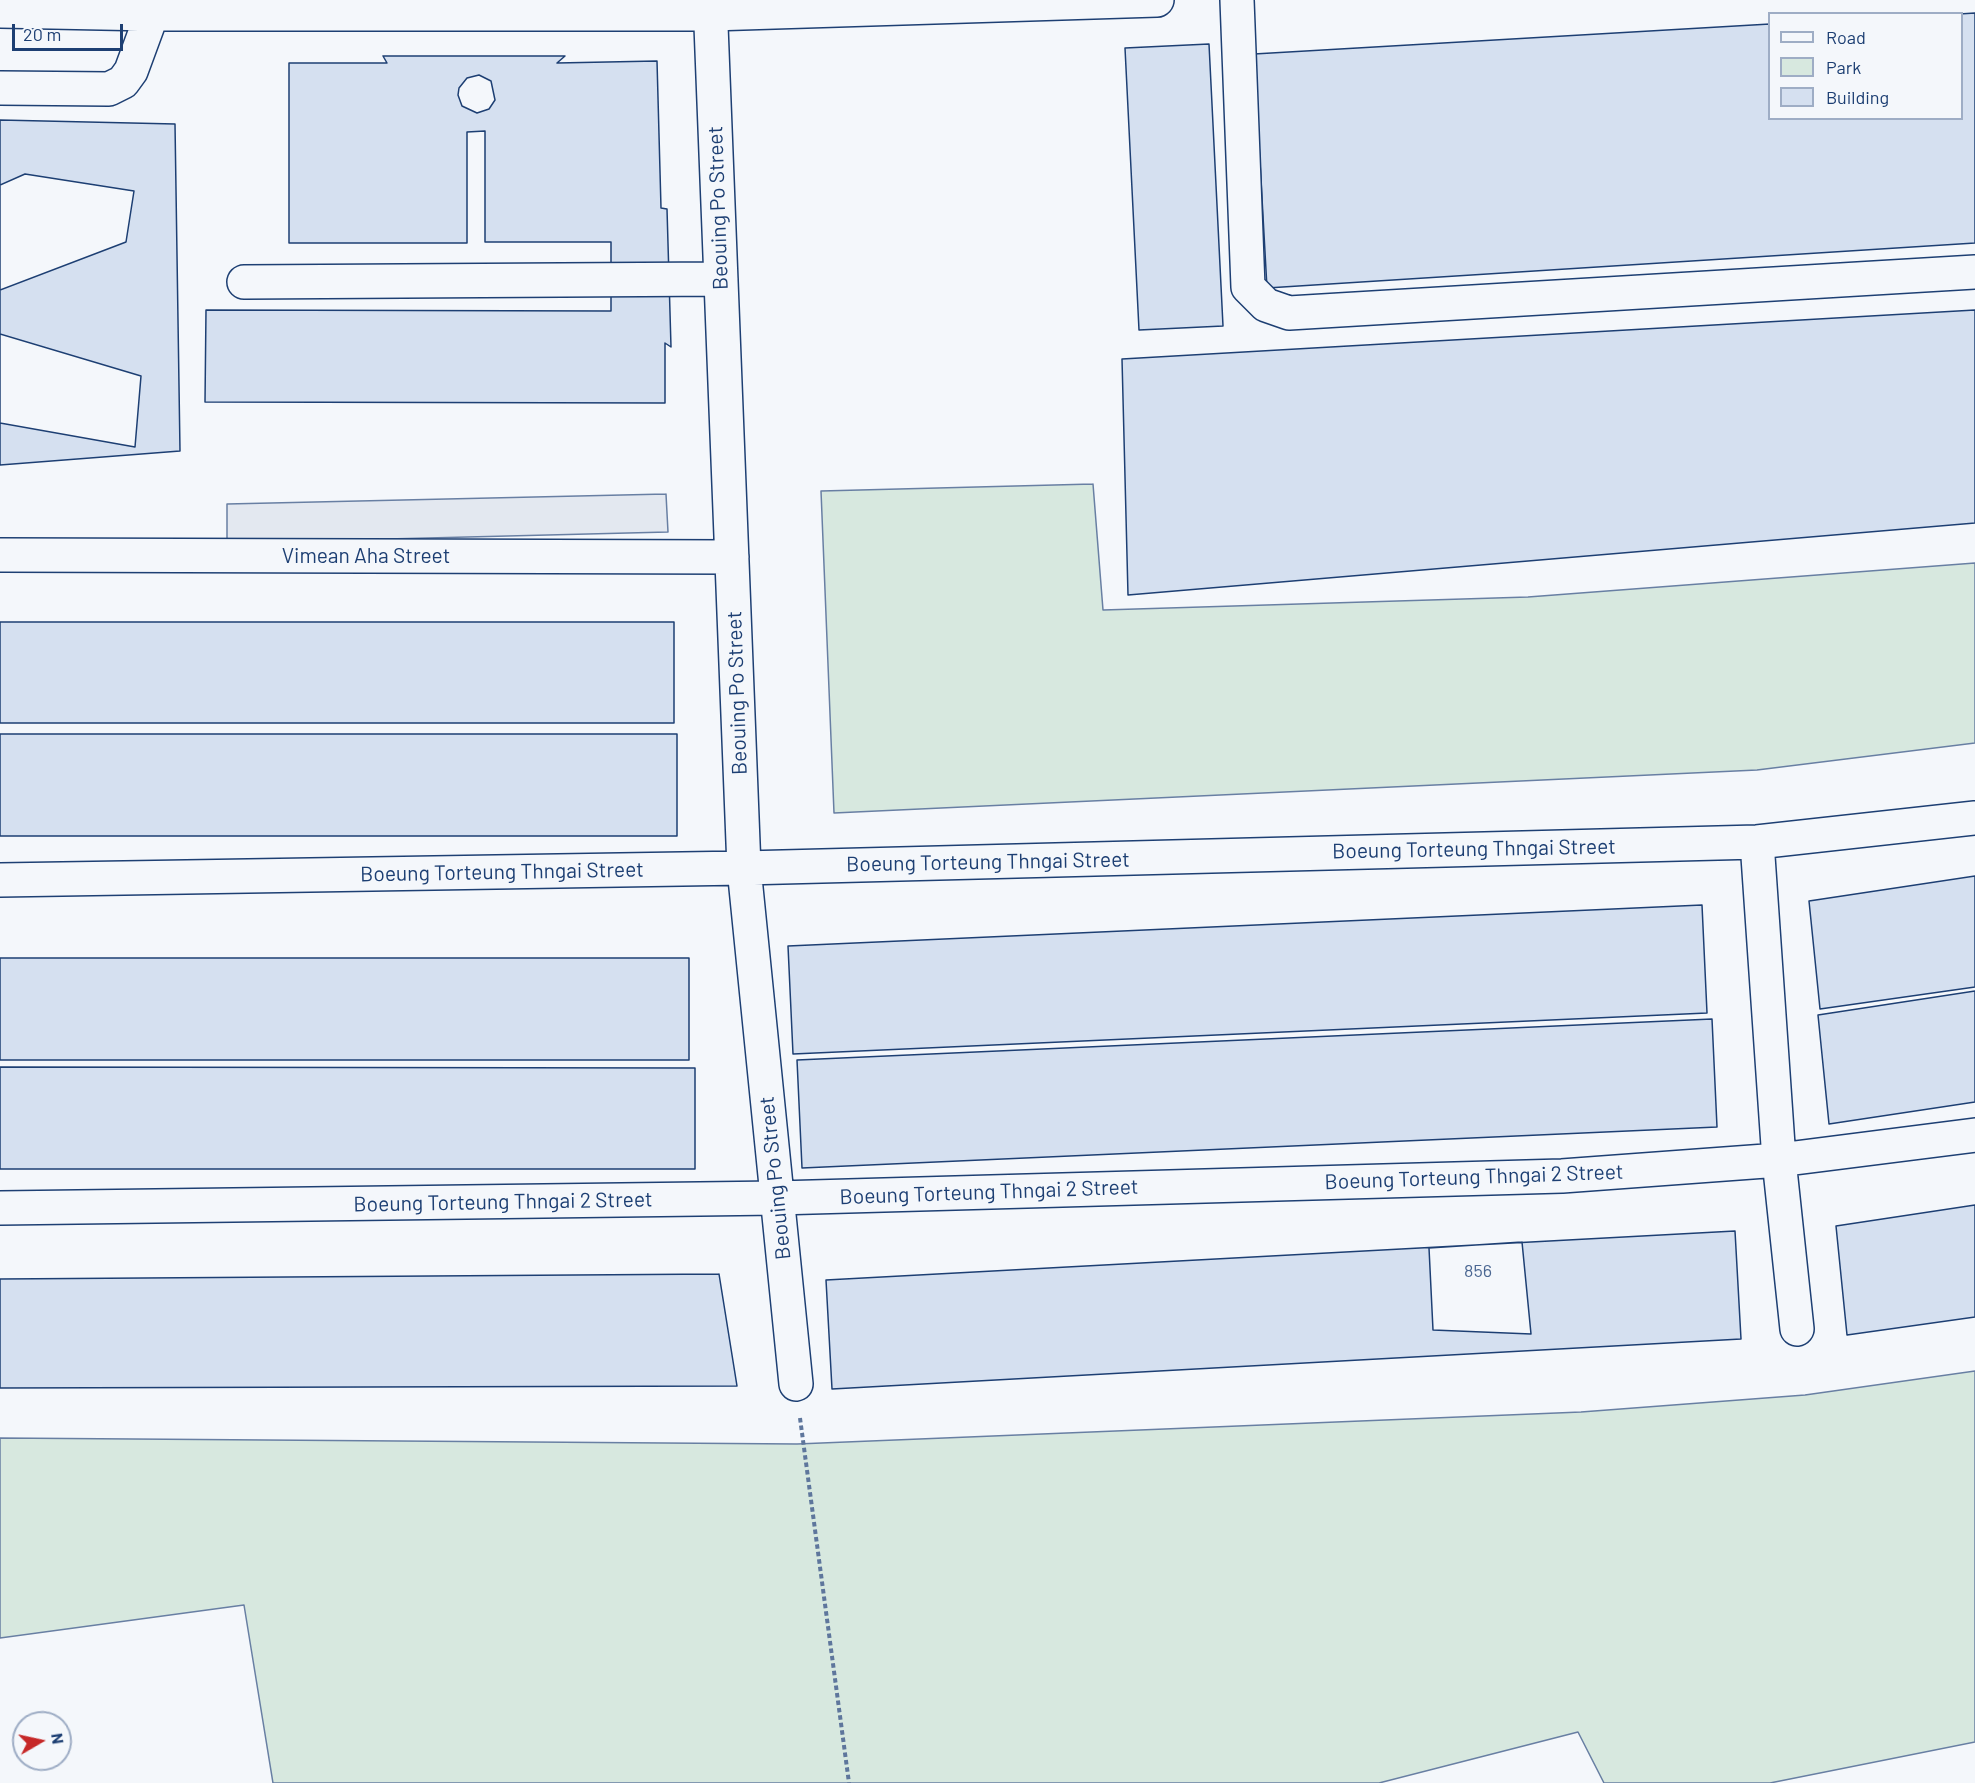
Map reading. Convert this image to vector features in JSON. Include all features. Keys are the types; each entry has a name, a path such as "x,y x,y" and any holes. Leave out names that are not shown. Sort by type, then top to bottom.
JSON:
{"street":[{"path":"0,11 152,14 1157,0"},
{"path":"1237,0 1248,288 1266,305 1289,313 1975,272"},
{"name":"Beouing Po Street","path":"710,7 744,868 796,1384"},
{"path":"0,88 109,89 123,82 131,71 152,14"},
{"path":"244,282 721,279"},
{"name":"Vimean Aha Street","path":"0,555 732,557"},
{"name":"Boeung Torteung Thngai Street","path":"0,880 744,868 1757,842 1975,818"},
{"path":"1757,842 1779,1160 1797,1329"},
{"name":"Boeung Torteung Thngai 2 Street","path":"0,1208 777,1198 1562,1176 1779,1160 1975,1135"}],"path":[{"path":"796,1384 849,1783"}],"green space":[{"path":"1093,484 1103,610 1528,597 1975,563 1975,743 1757,770 834,813 821,491"},
{"path":"1975,1371 1975,1742 1770,1783 1604,1783 1578,1732 1379,1783 273,1783 244,1605 0,1638 0,1438 797,1444 1581,1412 1805,1395"}],"shaded area":[{"path":"666,494 668,532 227,543 227,504"}],"building":[{"path":"1975,13 1975,243 1267,288 1254,54 1768,24 1768,120 1963,120 1963,14"},
{"path":"1209,44 1223,326 1139,330 1125,48"},
{"path":"383,56 565,56 557,63 657,61 661,208 667,209 671,347 665,343 665,403 205,402 206,310 611,311 611,242 485,242 485,131 467,132 467,243 289,243 289,63 387,63","holes":["479,75 491,81 495,100 489,109 477,113 462,106 458,95 459,88 467,78"]},
{"path":"0,120 175,124 180,451 0,465"},
{"path":"25,174 134,191 126,242 0,290 0,185"},
{"path":"1975,310 1975,523 1128,595 1122,359"},
{"path":"0,334 141,376 135,447 0,423"},
{"path":"0,622 674,622 674,723 0,723"},
{"path":"0,734 677,734 677,836 0,836"},
{"path":"1975,876 1975,987 1820,1009 1809,901"},
{"path":"1702,905 1707,1013 793,1054 788,946"},
{"path":"0,958 689,958 689,1060 0,1060"},
{"path":"1975,991 1975,1102 1829,1124 1818,1015"},
{"path":"1712,1019 1717,1127 802,1168 797,1060"},
{"path":"0,1067 695,1068 695,1169 0,1169"},
{"path":"1975,1205 1975,1317 1847,1335 1836,1226"},
{"path":"1735,1231 1741,1339 832,1389 826,1280"},
{"path":"1522,1242 1531,1334 1433,1330 1429,1248"},
{"path":"719,1274 737,1386 0,1388 0,1279"}]}
